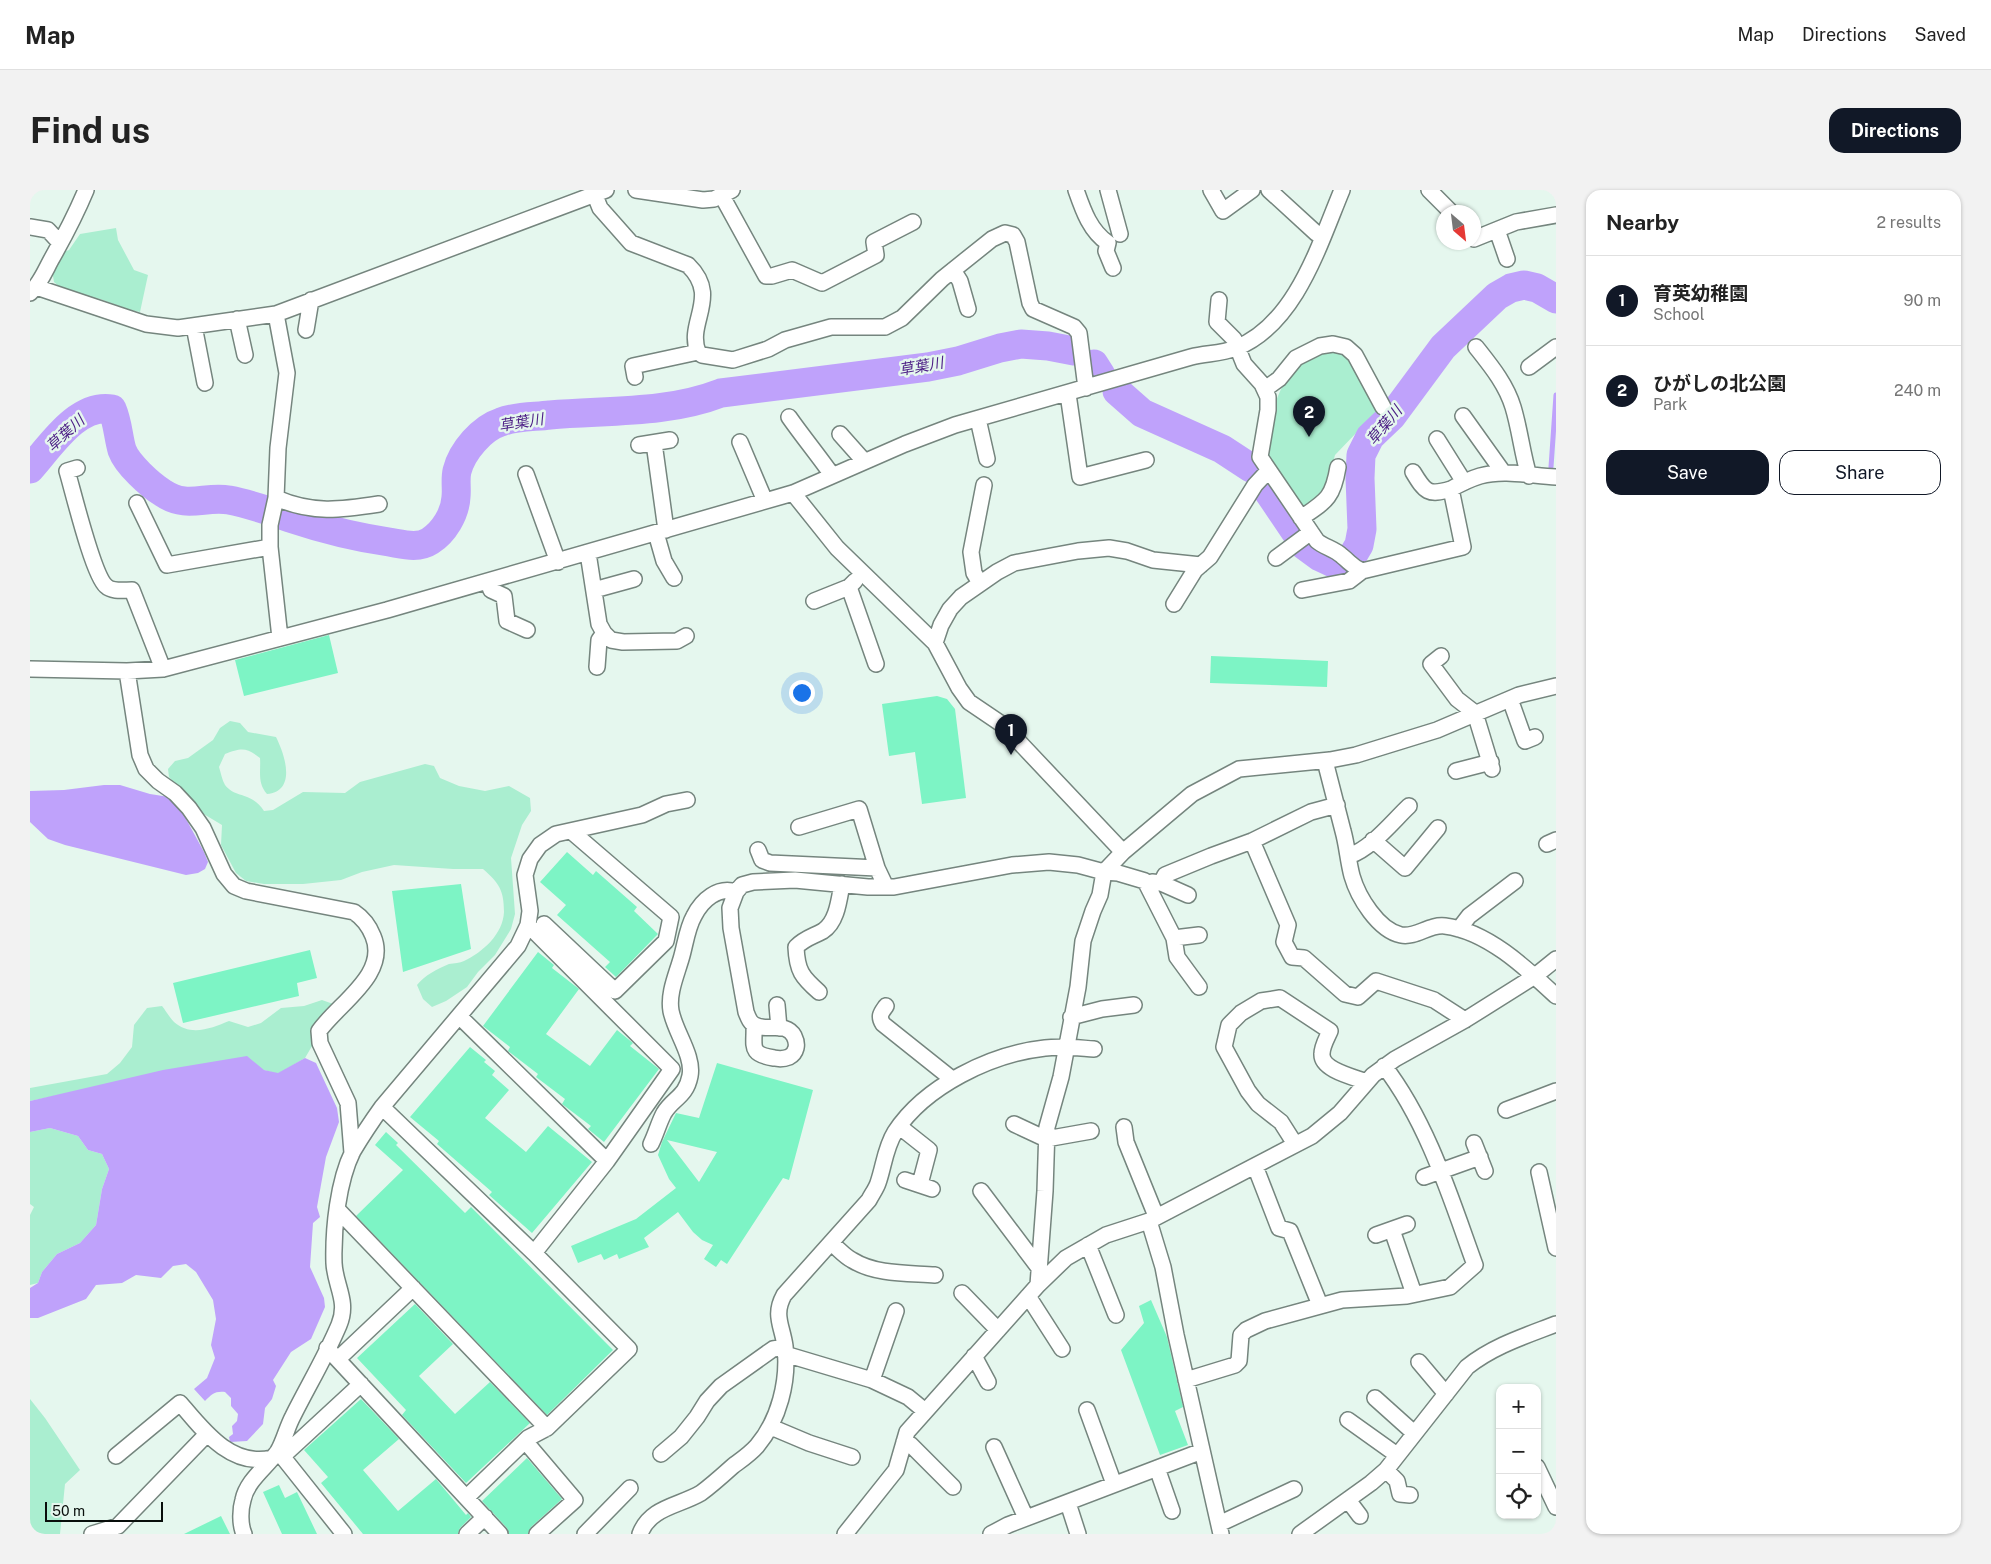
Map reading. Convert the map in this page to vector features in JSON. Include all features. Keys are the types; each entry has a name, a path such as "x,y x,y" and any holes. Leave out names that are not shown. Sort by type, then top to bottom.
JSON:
{"street":[{"path":"86,190 60,243 33,290 146,324 178,328 276,314 600,192 600,208 631,243 688,265 698,276 703,303 695,339 698,352"},
{"path":"636,190 703,200 727,193 766,276 792,270 822,283 876,255 874,242 913,222"},
{"path":"1076,190 1083,210 1093,228 1108,243 1106,251 1113,268"},
{"path":"1108,190 1120,234"},
{"path":"1211,190 1223,211 1252,190"},
{"path":"1269,190 1316,233 1323,236"},
{"path":"30,669 127,671 163,668 280,638 488,582 765,501 793,492 905,444 978,419 1205,353 1225,352 1236,348 1252,340 1269,327 1296,295 1342,190"},
{"path":"1429,190 1444,205"},
{"path":"1481,236 1516,222 1556,215"},
{"path":"30,227 48,230 60,243"},
{"path":"1497,230 1507,259"},
{"path":"635,377 632,366 698,352 702,355 732,360 768,349 785,340 831,327 885,327 902,318 953,270 992,239 1005,233 1013,235 1017,242 1030,303 1033,309 1074,327 1079,333 1086,388"},
{"path":"953,270 960,281 968,310"},
{"path":"306,330 311,300"},
{"path":"1219,300 1217,322 1234,339 1244,364 1265,389 1268,397 1268,410 1260,457 1301,518 1304,537"},
{"path":"276,314 287,373 278,448 275,501 270,525 270,547 280,638"},
{"path":"237,319 245,355"},
{"path":"194,326 205,383"},
{"path":"1265,389 1279,379 1296,358 1320,346 1333,344 1346,347 1355,355 1382,407"},
{"path":"1529,367 1556,347"},
{"path":"1485,350 1497,374 1520,404 1530,476"},
{"path":"1068,394 1080,477 1146,460"},
{"path":"1463,416 1503,472"},
{"path":"790,417 832,475"},
{"path":"978,419 987,459"},
{"path":"840,434 864,461"},
{"path":"1302,590 1349,581 1357,569 1463,547 1458,485 1437,439"},
{"path":"670,440 646,444 661,531 664,561 674,578"},
{"path":"740,442 765,501"},
{"path":"1301,518 1324,502 1334,488 1338,467"},
{"path":"77,468 66,471 80,540 94,561 106,587 114,590 132,590 163,668"},
{"path":"1174,604 1195,570 1210,557 1255,485 1268,471"},
{"path":"1414,472 1423,488 1435,493 1481,475 1503,472 1556,477"},
{"path":"526,474 558,562"},
{"path":"980,583 971,564 971,552 984,485"},
{"path":"793,492 837,548 935,643 959,688 969,702 1003,725 1123,852"},
{"path":"275,501 293,506 335,511 379,504"},
{"path":"136,503 167,565 270,547"},
{"path":"1304,537 1341,555 1357,569"},
{"path":"1276,558 1304,537"},
{"path":"935,643 941,625 950,609 961,597 980,583 1014,563 1078,551 1109,548 1127,551 1153,560 1201,565"},
{"path":"588,553 599,624 611,640 623,642 677,641 686,636"},
{"path":"814,601 848,587 863,573"},
{"path":"594,590 634,579"},
{"path":"488,582 491,590 504,596 507,621 528,630"},
{"path":"848,587 876,664"},
{"path":"597,667 599,640 604,633"},
{"path":"1441,656 1430,664 1458,699 1475,713 1492,765 1456,771"},
{"path":"127,671 140,755 146,769 158,781 175,793 189,808 204,828 224,874 234,886 246,891 354,912 360,916 371,931 376,945 376,958 372,972 319,1031 320,1043 348,1103 352,1153"},
{"path":"1062,1349 1033,1290 1039,1268 1047,1127 1060,1077 1078,987 1083,941 1092,911 1100,895 1104,872 1123,852 1192,794 1239,769 1356,755 1437,730 1510,699 1556,686"},
{"path":"1510,699 1525,740 1534,737"},
{"path":"1325,760 1349,856 1352,876 1374,917 1386,928 1400,935 1412,936 1432,927 1444,926 1459,929 1500,948 1535,976 1556,996"},
{"path":"277,1455 287,1428 333,1353 344,1301 336,1282 334,1262 337,1209 340,1186 352,1153 382,1107 518,946 528,925 530,911 525,875 530,859 540,845 556,834 616,819 642,815 666,804 687,800"},
{"path":"1161,883 1165,875 1252,841 1311,812 1336,805"},
{"path":"1349,856 1356,854 1374,840 1409,806"},
{"path":"799,827 859,809 877,868 886,887"},
{"path":"1374,840 1405,868 1438,828"},
{"path":"544,924 615,991 666,941 671,917 571,831"},
{"path":"1252,841 1288,925 1284,942 1292,957 1304,958 1345,994 1358,997 1376,981 1382,982 1434,1000 1465,1020"},
{"path":"758,850 762,860 770,863 877,868"},
{"path":"754,1025 786,1029 793,1034 797,1042 793,1055 781,1059 759,1055 755,1050 753,1042 754,1025 746,1012 731,928 730,908 736,892 742,885 774,880 886,887 1012,865 1049,862 1078,865 1161,883 1188,895"},
{"path":"1145,881 1174,938 1177,957 1199,987"},
{"path":"1459,929 1469,916 1515,881"},
{"path":"819,992 803,978 797,966 796,947 805,938 823,930 832,922 842,884"},
{"path":"652,1144 665,1111 687,1088 691,1074 690,1058 675,1026 671,1010 671,994 694,916 703,904 717,891 727,889 736,892"},
{"path":"528,925 672,1069 607,1161 534,1253"},
{"path":"1174,938 1198,935"},
{"path":"846,1534 896,1470 906,1432 1033,1290 1066,1258 1106,1236 1152,1218 1312,1136 1340,1113 1384,1066 1465,1020 1535,976 1556,958"},
{"path":"1295,1144 1281,1122 1258,1104 1248,1091 1224,1048 1229,1025 1241,1013 1261,1001 1280,998 1330,1031 1322,1048 1322,1057 1325,1064 1367,1082"},
{"path":"777,1005 779,1028"},
{"path":"1071,1017 1102,1009 1134,1005"},
{"path":"886,1006 880,1014 883,1024 952,1079"},
{"path":"458,1016 607,1161"},
{"path":"640,1534 647,1521 656,1512 702,1492 756,1448 771,1427 781,1399 785,1374 785,1351 778,1317 779,1305 784,1295 869,1200 878,1184 885,1156 895,1132 929,1097 952,1079 972,1069 1024,1051 1065,1047 1094,1049"},
{"path":"1186,1380 1235,1365 1238,1361 1241,1335 1246,1330 1265,1321 1342,1300 1385,1298 1450,1287 1475,1265 1440,1171 1402,1092 1384,1066"},
{"path":"1506,1110 1556,1091"},
{"path":"382,1107 534,1253 629,1349 547,1428 525,1441 467,1497"},
{"path":"1014,1124 1046,1139 1091,1131"},
{"path":"900,1127 929,1150 919,1184"},
{"path":"1124,1127 1126,1142 1152,1218 1220,1529 1294,1489"},
{"path":"1424,1177 1440,1171 1483,1164 1474,1143"},
{"path":"1254,1166 1279,1228 1290,1231 1320,1305"},
{"path":"1539,1172 1556,1248"},
{"path":"981,1191 1039,1268"},
{"path":"337,1209 547,1428"},
{"path":"1376,1235 1408,1224"},
{"path":"1392,1230 1414,1294"},
{"path":"831,1243 850,1259 861,1265 884,1271 935,1275"},
{"path":"1088,1245 1116,1315"},
{"path":"333,1353 412,1288"},
{"path":"962,1293 998,1330"},
{"path":"872,1380 896,1311"},
{"path":"1300,1534 1372,1483 1386,1470 1467,1367 1482,1355 1502,1344 1556,1324"},
{"path":"661,1454 681,1436 697,1417 707,1401 721,1386 773,1349 785,1351 872,1380 908,1396 925,1411"},
{"path":"333,1353 500,1534"},
{"path":"974,1356 988,1382"},
{"path":"1419,1362 1446,1394"},
{"path":"244,1534 241,1518 243,1499 249,1486 277,1455 361,1384"},
{"path":"1375,1398 1414,1433"},
{"path":"116,1456 180,1403 207,1434 228,1450 242,1456 262,1460 277,1455"},
{"path":"1087,1410 1114,1484"},
{"path":"1348,1420 1397,1455"},
{"path":"771,1427 808,1443 852,1457"},
{"path":"92,1534 119,1530 207,1434"},
{"path":"525,1441 575,1500 537,1534"},
{"path":"904,1442 911,1445 953,1487"},
{"path":"994,1447 1026,1518"},
{"path":"994,1533 1026,1518 1202,1451"},
{"path":"277,1455 344,1534"},
{"path":"1158,1468 1172,1511"},
{"path":"1386,1470 1398,1481 1400,1494 1410,1495"},
{"path":"1540,1474 1556,1507"},
{"path":"585,1534 630,1488"},
{"path":"1348,1500 1360,1516"},
{"path":"1068,1502 1078,1534"},
{"path":"467,1534 485,1517"}],"green space":[{"path":"116,228 118,240 134,270 148,275 140,312 100,299 64,291 54,282 54,267 61,253 69,250 80,234"},
{"path":"1336,351 1344,354 1349,359 1379,414 1359,430 1335,455 1325,493 1301,509 1263,455 1266,438 1275,404 1291,374 1302,362 1317,355"},
{"path":"230,721 240,723 248,732 276,737 283,753 286,771 285,779 282,786 276,791 267,794 262,786 260,777 260,758 251,752 239,750 225,754 219,767 224,783 229,789 254,800 264,811 273,810 303,792 345,793 360,782 425,764 434,766 440,778 459,786 485,791 509,786 530,798 531,811 522,825 511,858 515,914 511,929 495,955 478,972 467,987 446,1001 432,1007 423,999 417,985 436,970 449,964 462,962 478,953 491,941 500,928 504,912 502,892 497,883 483,869 394,865 362,872 341,880 303,884 264,884 246,881 236,873 221,845 222,825 202,813 188,799 169,777 168,769 175,761 188,758 213,740 220,728"},
{"path":"322,1000 336,1005 305,1058 278,1074 264,1070 88,1089 30,1101 30,1088 107,1074 120,1063 132,1047 134,1025 147,1008 162,1006 174,1022 181,1027 202,1030 229,1021 248,1027 261,1023 281,1008 304,1006"},
{"path":"50,1128 78,1136 88,1150 102,1154 109,1169 102,1189 96,1225 80,1243 57,1254 42,1272 38,1283 30,1285 30,1215 34,1207 30,1204 30,1132"},
{"path":"30,1399 80,1470 65,1484 60,1534 30,1534"}],"shaded area":[{"path":"120,785 150,794 169,797 179,806 204,852 208,862 205,869 198,873 186,875 65,845 48,839 30,822 30,791 64,790"},
{"path":"247,1056 264,1070 278,1073 305,1058 316,1063 337,1108 339,1122 326,1157 317,1207 320,1217 313,1223 310,1267 324,1298 325,1307 311,1339 291,1352 273,1380 276,1386 272,1399 265,1408 263,1424 247,1441 230,1442 229,1437 233,1434 232,1426 237,1421 238,1414 231,1406 231,1398 225,1392 219,1392 205,1401 194,1389 207,1378 215,1358 211,1345 216,1319 213,1300 196,1272 186,1264 173,1266 161,1278 136,1275 122,1283 96,1285 86,1299 38,1318 30,1318 30,1288 38,1283 42,1272 57,1254 80,1243 96,1225 102,1189 109,1169 102,1154 88,1150 78,1136 50,1128 30,1132 30,1101 163,1070"}],"building":[{"path":"329,635 338,673 244,696 235,660"},
{"path":"1211,656 1328,661 1327,687 1210,683"},
{"path":"937,696 947,699 955,709 966,798 922,804 915,752 889,756 882,704"},
{"path":"567,852 593,875 596,871 637,907 634,911 658,934 616,977 605,967 610,962 557,915 566,905 540,882"},
{"path":"461,884 471,949 403,972 392,891"},
{"path":"310,950 317,978 297,983 299,996 183,1023 173,983"},
{"path":"538,952 554,965 552,968 579,989 546,1034 590,1066 617,1030 633,1043 630,1046 659,1069 604,1142 588,1129 591,1126 562,1104 565,1099 536,1077 538,1074 508,1051 510,1047 483,1026"},
{"path":"470,1047 486,1060 484,1062 495,1071 492,1075 509,1090 485,1118 526,1152 548,1126 592,1162 532,1233 489,1195 492,1192 437,1144 439,1141 410,1117"},
{"path":"717,1063 813,1090 789,1180 783,1178 727,1264 721,1260 716,1267 704,1259 713,1245 702,1240 693,1232 678,1212 644,1238 649,1247 619,1259 617,1254 604,1260 601,1254 578,1263 571,1246 636,1219 676,1188 669,1179 658,1155 662,1142 676,1113 699,1118","holes":["667,1140 717,1152 699,1182"]},
{"path":"386,1132 398,1143 396,1145 465,1213 471,1207 613,1350 547,1415 356,1216 403,1170 375,1145"},
{"path":"1151,1300 1167,1337 1183,1407 1175,1411 1188,1445 1160,1455 1121,1350 1144,1323 1139,1306"},
{"path":"415,1304 453,1344 419,1376 455,1414 490,1382 530,1423 466,1483 402,1415 406,1410 357,1358"},
{"path":"361,1399 399,1439 363,1470 398,1511 436,1479 466,1515 468,1513 471,1517 460,1528 458,1534 363,1534 321,1483 328,1477 304,1450"},
{"path":"527,1458 562,1499 531,1527 528,1534 509,1534 507,1528 482,1501"},
{"path":"279,1485 285,1498 297,1492 317,1534 282,1534 263,1492"},
{"path":"221,1516 230,1534 184,1534"}],"waterway":[{"name":"草葉川","path":"1265,487 1305,546 1320,557 1337,565 1353,555 1359,545 1362,529 1361,455 1370,437 1392,416 1443,347 1497,296 1511,288 1524,285 1537,288 1556,299"},
{"name":"草葉川","path":"30,469 65,428 87,413 99,409 112,409 125,456 146,480 172,498 188,501 229,500 364,538 405,545 420,545 435,537 444,528 451,516 455,503 457,471 468,448 487,429 507,420 680,405 721,393 928,367 1021,344 1048,346 1074,351"},
{"name":"草葉川","path":"1094,364 1101,375"},
{"name":"草葉川","path":"1117,391 1142,413 1222,449 1251,468"},
{"path":"1551,467 1556,395"}],"place":[{"name":"ひがしの北公園","path":"1309,437"},
{"name":"育英幼稚園","path":"1011,755"}]}
